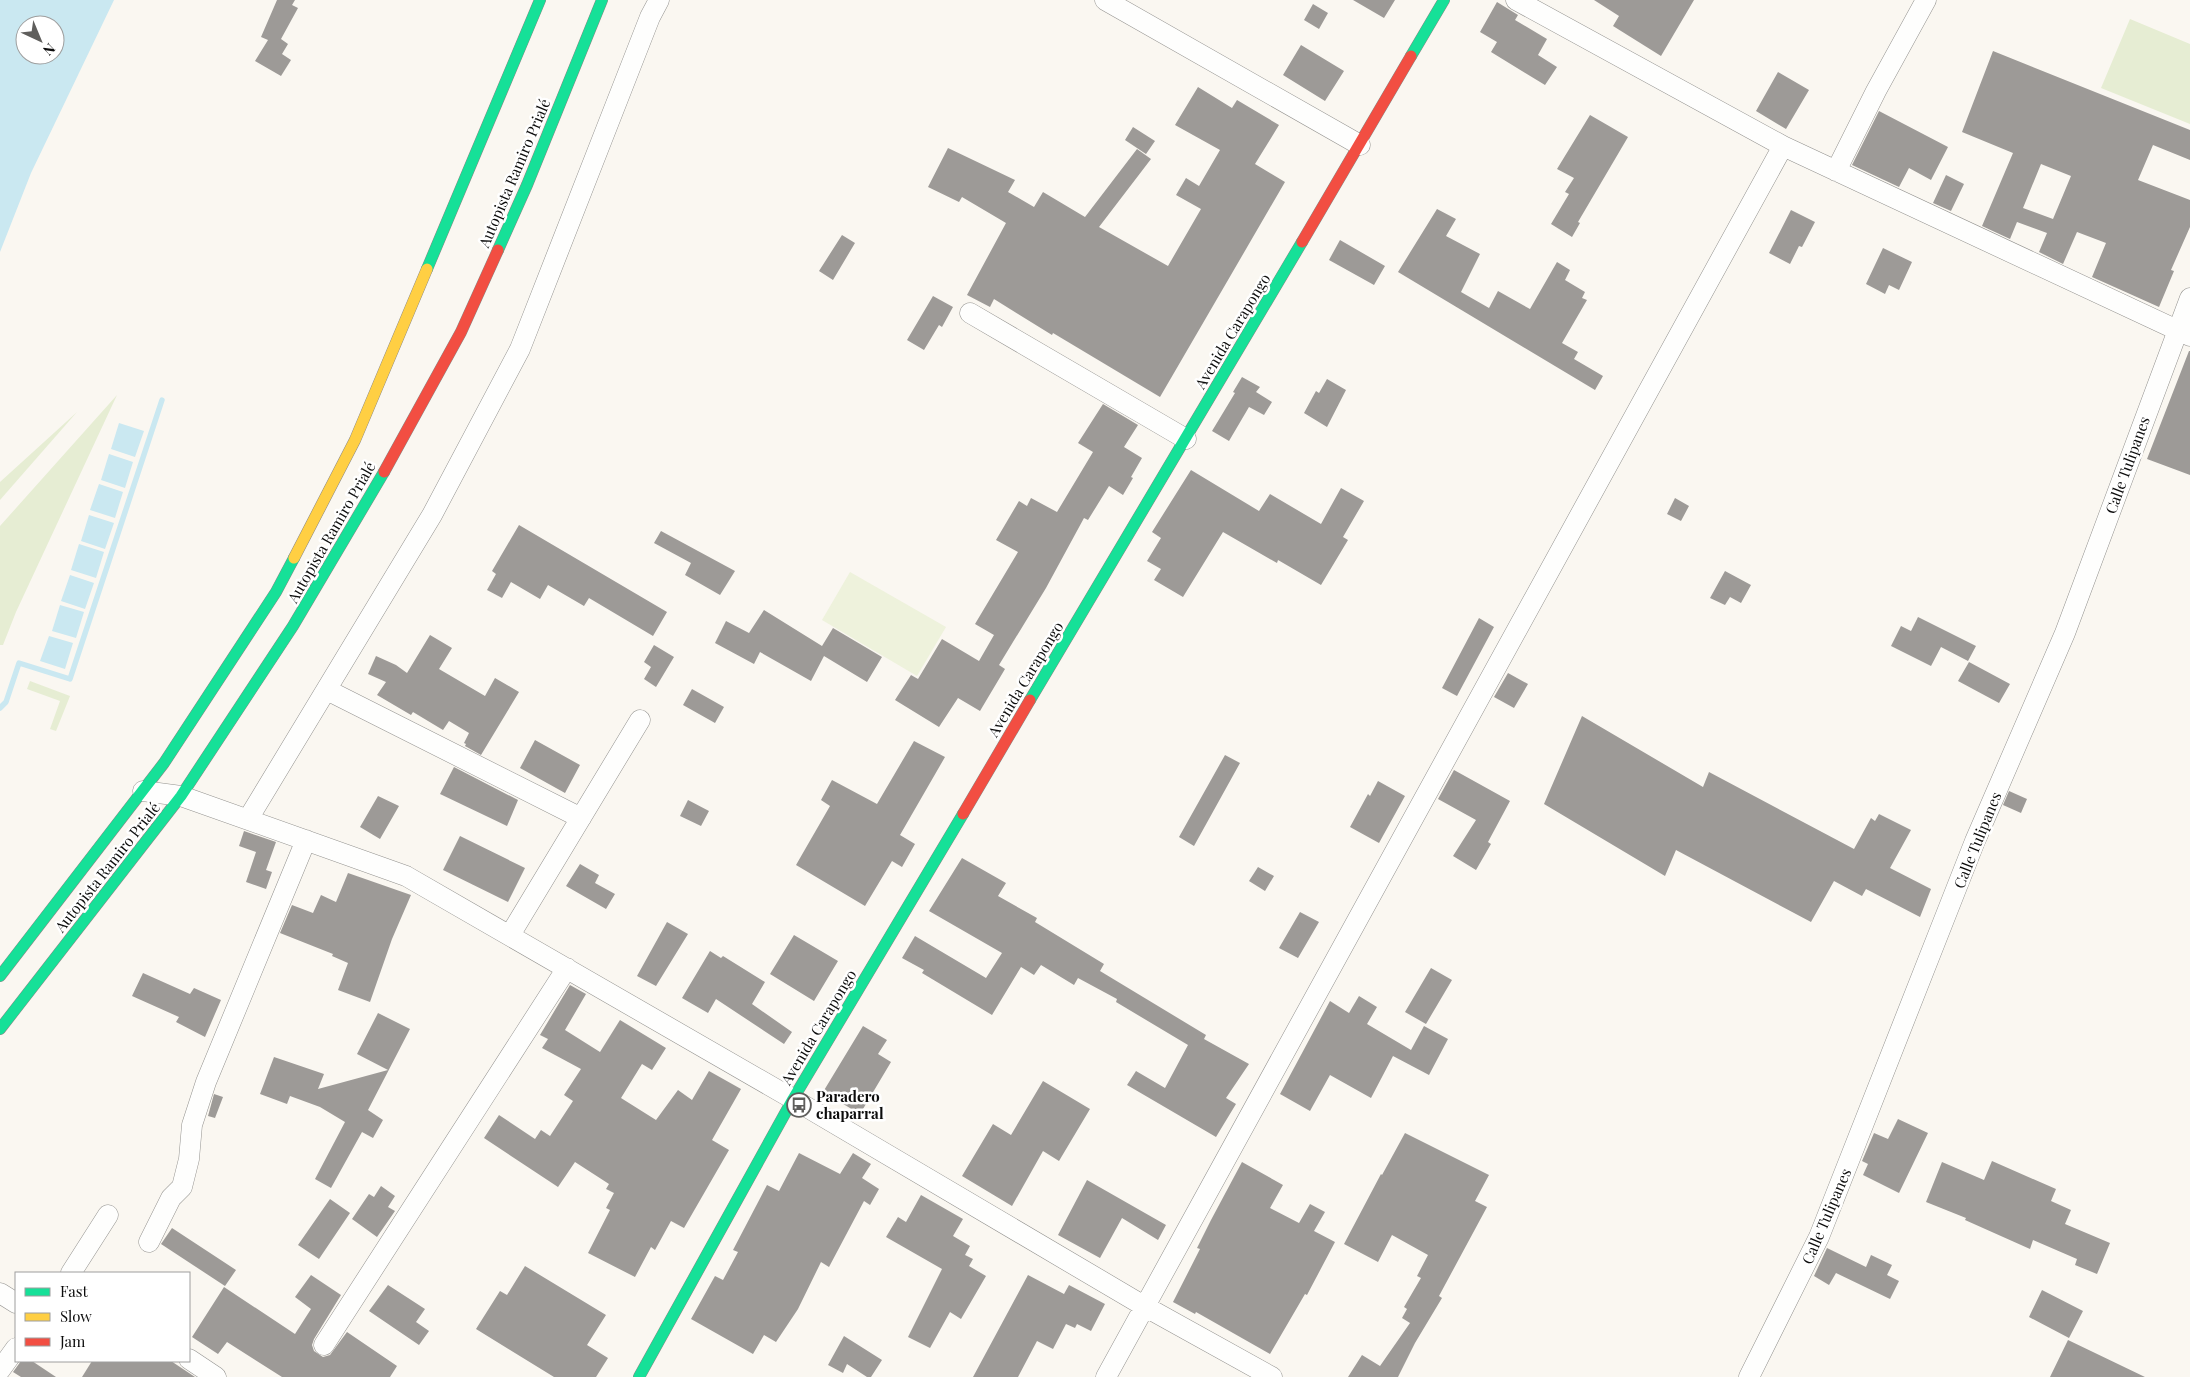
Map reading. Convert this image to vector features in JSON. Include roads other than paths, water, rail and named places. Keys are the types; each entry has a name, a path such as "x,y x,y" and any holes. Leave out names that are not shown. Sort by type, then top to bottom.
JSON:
{"main road":[{"name":"Autopista Ramiro Prialé","path":"0,976 164,763 276,592 355,440 540,0"},
{"name":"Autopista Ramiro Prialé","path":"0,1029 181,796 293,626 385,470 461,332 527,185 602,0"},
{"name":"Avenida Carapongo","path":"639,1377 793,1099 1186,439 1444,0"}],"street":[{"path":"248,819 328,690 432,515 520,349 650,17 659,0"},
{"path":"1105,0 1360,145"},
{"path":"1516,0 1783,146 2183,333"},
{"path":"1836,171 1876,91 1926,0"},
{"path":"1106,1377 1783,146"},
{"name":"Calle Tulipanes","path":"1749,1377 1819,1236 1975,841 2065,634 2183,333 2190,298"},
{"path":"970,313 1186,439"},
{"path":"328,690 581,818"},
{"path":"510,936 640,720"},
{"path":"143,792 181,796 406,876 793,1099 1144,1306 1272,1377"},
{"path":"149,1242 171,1198 182,1187 189,1159 192,1126 206,1082 306,840"},
{"path":"324,1344 567,968"},
{"path":"72,1272 108,1215"},
{"path":"0,1293 15,1302"},
{"path":"0,1370 15,1349"},
{"path":"190,1360 216,1377"}],"water":[{"path":"0,0 114,0 31,173 0,252"},
{"path":"119,423 144,431 135,457 111,449"},
{"path":"109,454 133,462 125,488 101,480"},
{"path":"99,484 123,492 115,518 90,510"},
{"path":"89,515 114,523 105,549 81,541"},
{"path":"79,544 104,552 96,578 71,570"},
{"path":"70,575 94,583 85,609 61,601"},
{"path":"60,605 84,612 76,638 52,631"},
{"path":"49,636 73,643 65,669 40,661"}],"waterway":[{"path":"0,708 6,702 19,663 70,679 162,400"}],"place":[{"name":"Paradero chaparral","path":"799,1105"}]}
